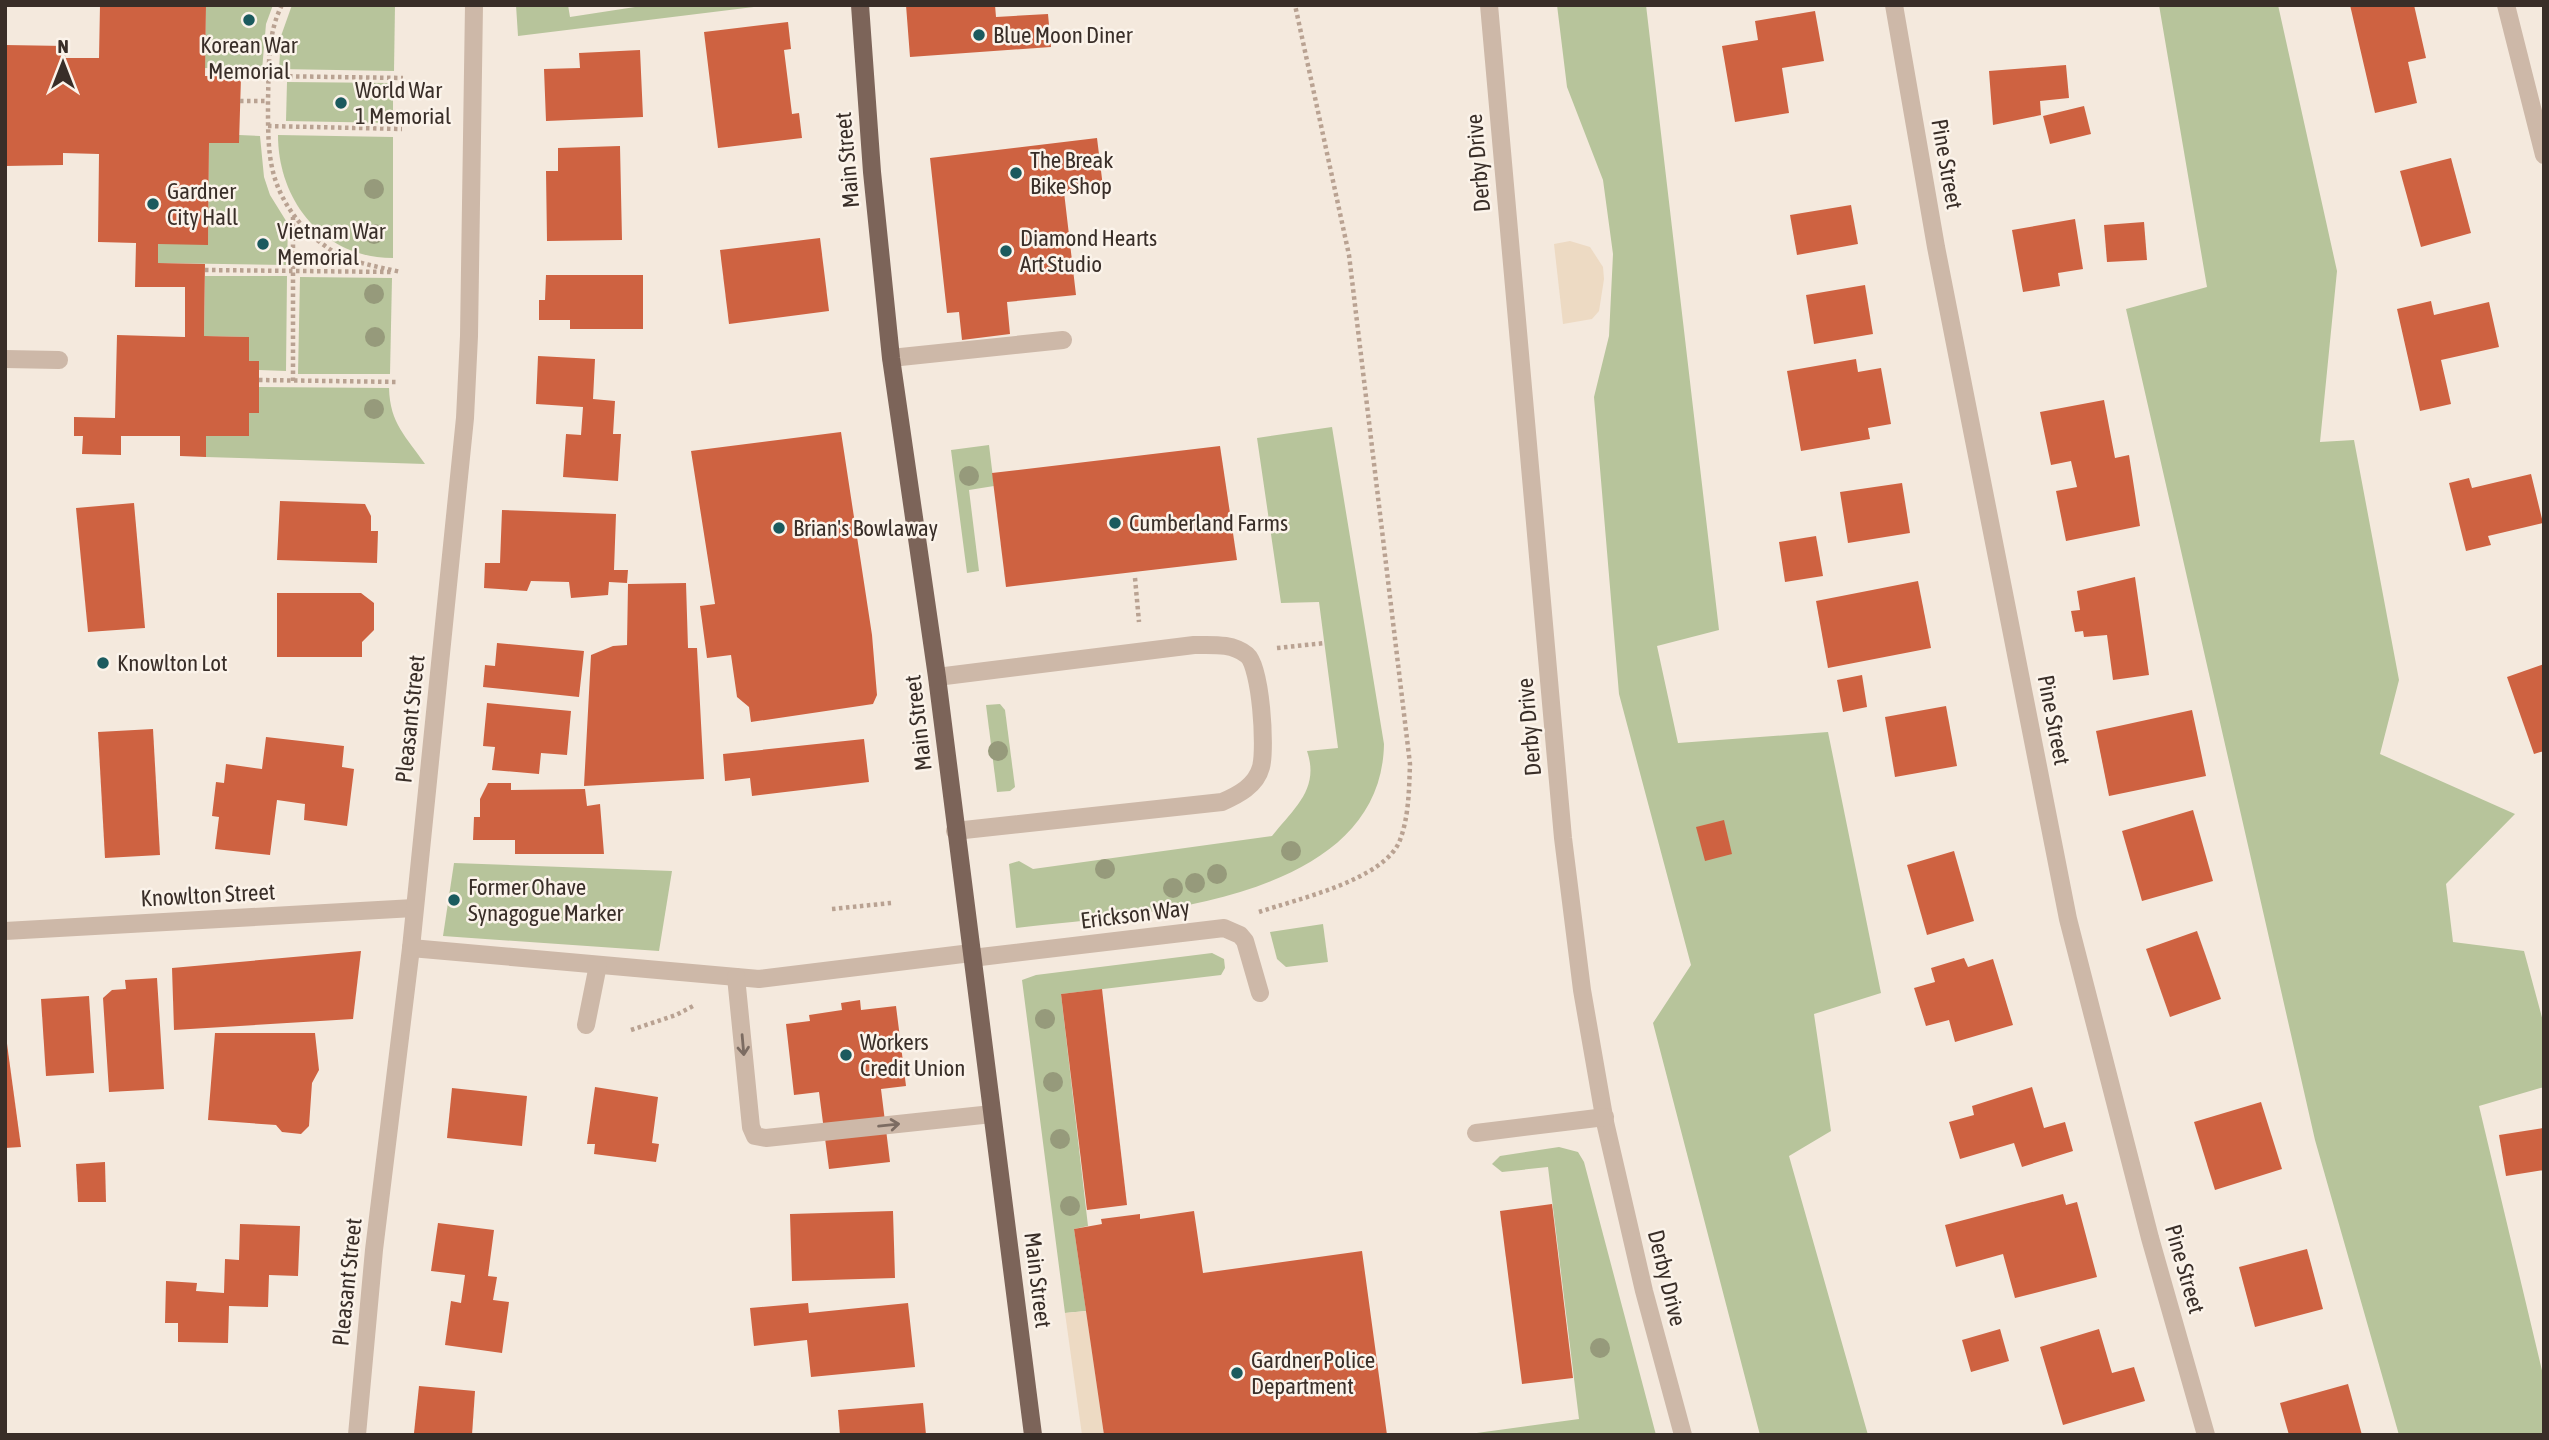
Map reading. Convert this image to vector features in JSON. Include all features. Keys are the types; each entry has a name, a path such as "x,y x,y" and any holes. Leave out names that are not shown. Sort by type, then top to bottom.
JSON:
{"main road":[{"name":"Main Street","path":"860,5 872,172 891,358 937,677 1033,1435"}],"street":[{"name":"Pleasant Street","path":"357,1435 374,1250 411,948 465,406 474,5"},
{"name":"Derby Drive","path":"1489,5 1563,838 1582,990 1605,1117 1644,1291 1683,1435"},
{"name":"Pine Street","path":"1894,5 1936,247 2068,919 2150,1238 2206,1435"},
{"path":"2506,5 2544,155"},
{"path":"891,358 1063,340"},
{"path":"5,359 59,360"},
{"path":"937,677 1142,652 1227,645 1247,655 1255,664 1263,744 1261,768 1245,789 1222,802 955,831"},
{"name":"Knowlton Street","path":"5,931 414,908"},
{"name":"Erickson Way","path":"411,948 736,977 783,978 1216,929 1233,931"},
{"path":"1233,931 1245,941 1260,993"},
{"path":"586,1025 598,965"},
{"path":"736,977 751,1127 755,1136 766,1138 992,1114"},
{"path":"1476,1133 1605,1117"}],"path":[{"path":"205,270 401,272 346,258 313,237 293,215 276,188 268,125 268,76 276,16 282,5"},
{"path":"1233,931 1240,922 1254,914 1369,872 1386,859 1400,841 1408,806 1410,764 1349,255 1295,5"},
{"path":"268,76 403,78"},
{"path":"240,101 268,101"},
{"path":"268,125 402,129"},
{"path":"293,215 293,381"},
{"path":"260,380 398,382"},
{"path":"1135,578 1142,652"},
{"path":"832,909 891,903"},
{"path":"631,1030 676,1015 696,1004"}],"green space":[{"path":"206,5 273,5 266,24 262,70 205,68"},
{"path":"292,5 395,5 394,71 279,69 281,36"},
{"path":"516,5 568,5 570,17 648,5 771,5 518,36"},
{"path":"1557,5 1646,5 1719,630 1657,646 1678,743 1828,732 1881,993 1814,1014 1831,1131 1789,1156 1868,1435 1760,1435 1653,1023 1691,965 1619,694 1594,397 1609,336 1613,254 1603,180 1567,87"},
{"path":"2159,5 2278,5 2337,271 2320,442 2354,440 2399,680 2380,754 2515,814 2446,884 2453,942 2524,951 2544,1025 2544,1087 2479,1106 2544,1379 2544,1435 2399,1435 2315,1140 2126,309 2207,287"},
{"path":"287,82 393,83 393,123 286,121"},
{"path":"239,135 260,136 264,177 270,195 288,224 287,265 158,263 158,244 208,244 209,143 239,143"},
{"path":"278,135 393,137 393,258 368,255 346,248 309,221 286,182"},
{"path":"205,276 287,276 286,371 259,370 259,361 249,361 249,337 204,336"},
{"path":"300,277 392,278 390,374 298,374"},
{"path":"259,387 389,388 396,420 425,464 206,457 206,436 249,436 249,413 259,412"},
{"path":"1332,427 1384,744 1372,798 1342,839 1297,869 1243,891 1183,906 1122,916 1016,928 1009,864 1019,861 1033,869 1272,836 1303,797 1310,776 1307,751 1338,748 1319,602 1281,603 1257,438"},
{"path":"989,445 994,486 969,490 979,571 967,573 951,450"},
{"path":"1000,704 1005,710 1015,787 1010,791 997,792 986,705"},
{"path":"454,863 672,871 659,951 443,936"},
{"path":"1323,924 1328,962 1286,967 1277,959 1270,932"},
{"path":"1212,953 1224,959 1225,968 1221,975 1061,994 1088,1226 1074,1229 1086,1311 1065,1313 1022,980 1036,975"},
{"path":"1559,1147 1578,1152 1584,1162 1656,1435 1462,1435 1579,1419 1548,1167 1502,1172 1492,1164 1500,1156"}],"shaded area":[{"path":"1570,241 1590,247 1603,267 1604,279 1599,311 1592,319 1563,324 1554,244"},
{"path":"1086,1311 1104,1435 1082,1435 1065,1313"}],"building":[{"name":"Gardner City Hall","path":"100,5 206,5 205,76 241,77 239,143 209,143 208,245 158,244 158,263 205,264 204,336 249,337 249,361 259,361 259,413 249,413 249,436 206,436 206,457 180,456 180,436 121,436 121,455 82,454 83,436 74,436 74,417 115,418 117,335 185,337 185,287 135,287 136,243 98,242 99,154 63,153 63,165 5,166 5,45 66,46 65,58 99,58"},
{"name":"Blue Moon Diner","path":"906,5 995,5 996,17 1048,14 1051,47 910,57"},
{"path":"2350,5 2414,5 2426,58 2408,62 2417,103 2375,113"},
{"path":"1815,11 1824,61 1782,68 1789,113 1735,122 1722,46 1758,40 1755,21"},
{"path":"788,22 791,49 784,50 792,114 799,113 802,138 718,148 704,32"},
{"path":"640,50 643,117 546,121 544,69 580,68 579,53"},
{"path":"2066,65 2069,98 2040,101 2041,115 1993,125 1989,71"},
{"path":"2084,106 2091,134 2050,144 2043,116"},
{"name":"Diamond Hearts Art Studio","path":"1097,138 1103,187 1064,192 1076,295 1007,302 1010,334 962,340 959,312 947,313 930,158"},
{"path":"620,146 622,240 547,241 546,171 558,171 558,148"},
{"path":"2451,158 2471,233 2421,247 2400,171"},
{"path":"1851,205 1858,244 1797,255 1790,215"},
{"path":"2075,219 2083,269 2058,273 2060,286 2023,292 2012,230"},
{"path":"2144,222 2147,260 2107,262 2104,225"},
{"path":"820,238 829,311 729,324 720,250"},
{"path":"546,275 643,275 643,329 570,329 570,320 539,320 539,300 545,300"},
{"path":"1865,285 1873,334 1814,344 1806,295"},
{"path":"2431,301 2434,315 2489,302 2499,347 2441,360 2451,404 2420,411 2397,309"},
{"path":"538,356 595,359 593,399 615,401 613,434 621,434 618,481 563,477 566,434 581,435 583,407 536,404"},
{"path":"1856,359 1858,372 1881,368 1891,424 1868,428 1870,439 1801,451 1787,371"},
{"path":"2104,400 2115,458 2129,455 2140,526 2066,541 2056,491 2077,487 2071,461 2051,465 2040,412"},
{"name":"Brian's Bowlaway","path":"841,432 872,635 877,695 873,704 751,722 749,707 737,697 731,655 707,658 700,606 715,604 691,451"},
{"name":"Cumberland Farms","path":"1220,446 1237,560 1006,587 992,473"},
{"path":"2531,474 2543,523 2488,536 2491,545 2466,551 2449,483 2469,478 2472,488"},
{"path":"1902,483 1910,533 1848,543 1840,492"},
{"path":"280,501 365,504 371,516 371,531 378,531 377,563 277,560"},
{"path":"134,503 145,628 88,632 76,508"},
{"path":"502,510 616,514 614,570 628,570 627,583 609,582 608,595 571,598 569,582 531,581 527,591 484,588 485,563 500,563"},
{"path":"1816,536 1823,576 1785,582 1779,542"},
{"path":"2135,577 2149,675 2113,680 2107,635 2084,637 2083,631 2075,632 2071,611 2080,610 2077,591"},
{"path":"1918,581 1931,648 1828,668 1816,601"},
{"path":"686,583 688,648 697,648 704,779 584,786 591,655 613,646 627,645 628,584"},
{"path":"277,593 361,593 374,603 374,630 362,642 362,657 277,657"},
{"path":"497,643 584,651 579,697 483,687 485,665 495,666"},
{"path":"2544,664 2544,751 2534,754 2507,677"},
{"path":"1862,675 1867,707 1843,712 1837,680"},
{"path":"487,703 571,711 567,755 541,753 539,774 492,770 495,747 483,746"},
{"path":"1946,706 1957,766 1895,777 1885,717"},
{"path":"2192,710 2206,776 2109,796 2096,731"},
{"path":"153,729 160,855 105,858 98,732"},
{"path":"266,737 344,746 342,767 354,769 347,826 304,820 305,804 277,800 270,855 215,849 219,817 212,816 216,782 224,783 226,764 262,769"},
{"path":"864,739 869,782 752,796 750,778 725,781 723,754"},
{"path":"488,783 511,783 511,790 585,789 587,806 600,804 604,854 515,854 515,840 473,840 474,817 480,817 480,799"},
{"path":"2193,810 2213,881 2142,901 2122,831"},
{"path":"1724,820 1732,854 1705,861 1696,827"},
{"path":"1954,851 1974,921 1927,935 1907,865"},
{"path":"2197,931 2221,999 2170,1017 2146,949"},
{"path":"361,951 353,1019 174,1030 172,968"},
{"path":"1964,958 1968,967 1993,959 2013,1025 1955,1042 1949,1020 1926,1026 1914,988 1935,982 1931,968"},
{"path":"157,978 164,1089 109,1092 103,998 112,990 126,989 125,980"},
{"path":"1102,989 1127,1205 1087,1210 1061,994"},
{"path":"89,996 94,1073 46,1076 41,999"},
{"name":"Workers Credit Union","path":"860,1000 861,1010 896,1006 906,1086 881,1089 890,1162 829,1169 819,1092 794,1095 786,1024 810,1021 809,1015 842,1010 841,1003"},
{"path":"5,1029 21,1147 5,1148"},
{"path":"215,1033 315,1033 319,1070 312,1083 309,1126 301,1134 282,1132 276,1125 208,1120"},
{"path":"595,1087 658,1097 652,1143 659,1144 656,1162 594,1154 595,1144 587,1144"},
{"path":"2032,1087 2044,1128 2065,1122 2073,1151 2022,1167 2014,1143 1960,1159 1949,1122 1974,1115 1972,1106"},
{"path":"452,1088 527,1096 522,1146 447,1138"},
{"path":"2261,1102 2282,1169 2215,1190 2194,1122"},
{"path":"2543,1128 2544,1170 2506,1176 2499,1135"},
{"path":"105,1162 106,1202 78,1202 76,1164"},
{"path":"2063,1194 2066,1205 2077,1202 2097,1277 2015,1298 2003,1254 1956,1267 1945,1225"},
{"path":"1552,1204 1573,1378 1522,1384 1500,1211"},
{"path":"893,1211 895,1278 792,1281 790,1214"},
{"name":"Gardner Police Department","path":"1194,1211 1203,1273 1362,1251 1387,1435 1104,1435 1074,1229 1102,1224 1101,1219 1140,1214 1140,1219"},
{"path":"438,1223 494,1230 488,1276 497,1277 493,1300 509,1302 502,1353 445,1345 451,1301 461,1303 465,1275 431,1271"},
{"path":"240,1224 300,1226 298,1276 269,1275 268,1307 229,1306 228,1343 178,1342 178,1323 165,1323 166,1281 197,1283 196,1291 224,1293 225,1259 239,1260"},
{"path":"2307,1249 2323,1309 2255,1327 2239,1267"},
{"path":"808,1303 809,1313 908,1303 915,1367 811,1377 807,1340 754,1346 750,1308"},
{"path":"2000,1329 2009,1361 1971,1372 1962,1340"},
{"path":"2099,1329 2112,1373 2134,1367 2145,1401 2063,1425 2040,1347"},
{"path":"2348,1384 2362,1435 2289,1435 2280,1403"},
{"path":"419,1386 475,1391 472,1435 414,1433"},
{"path":"923,1403 926,1435 840,1435 838,1410"}],"place":[{"name":"Korean War Memorial","path":"249,20"},
{"name":"Blue Moon Diner","path":"979,35"},
{"name":"World War 1 Memorial","path":"341,103"},
{"name":"The Break Bike Shop","path":"1016,173"},
{"name":"Gardner City Hall","path":"153,204"},
{"name":"Vietnam War Memorial","path":"263,244"},
{"name":"Diamond Hearts Art Studio","path":"1006,251"},
{"name":"Cumberland Farms","path":"1115,523"},
{"name":"Brian's Bowlaway","path":"779,528"},
{"name":"Knowlton Lot","path":"103,663"},
{"name":"Former Ohave Synagogue Marker","path":"454,900"},
{"name":"Workers Credit Union","path":"846,1055"},
{"name":"Gardner Police Department","path":"1237,1373"}]}
